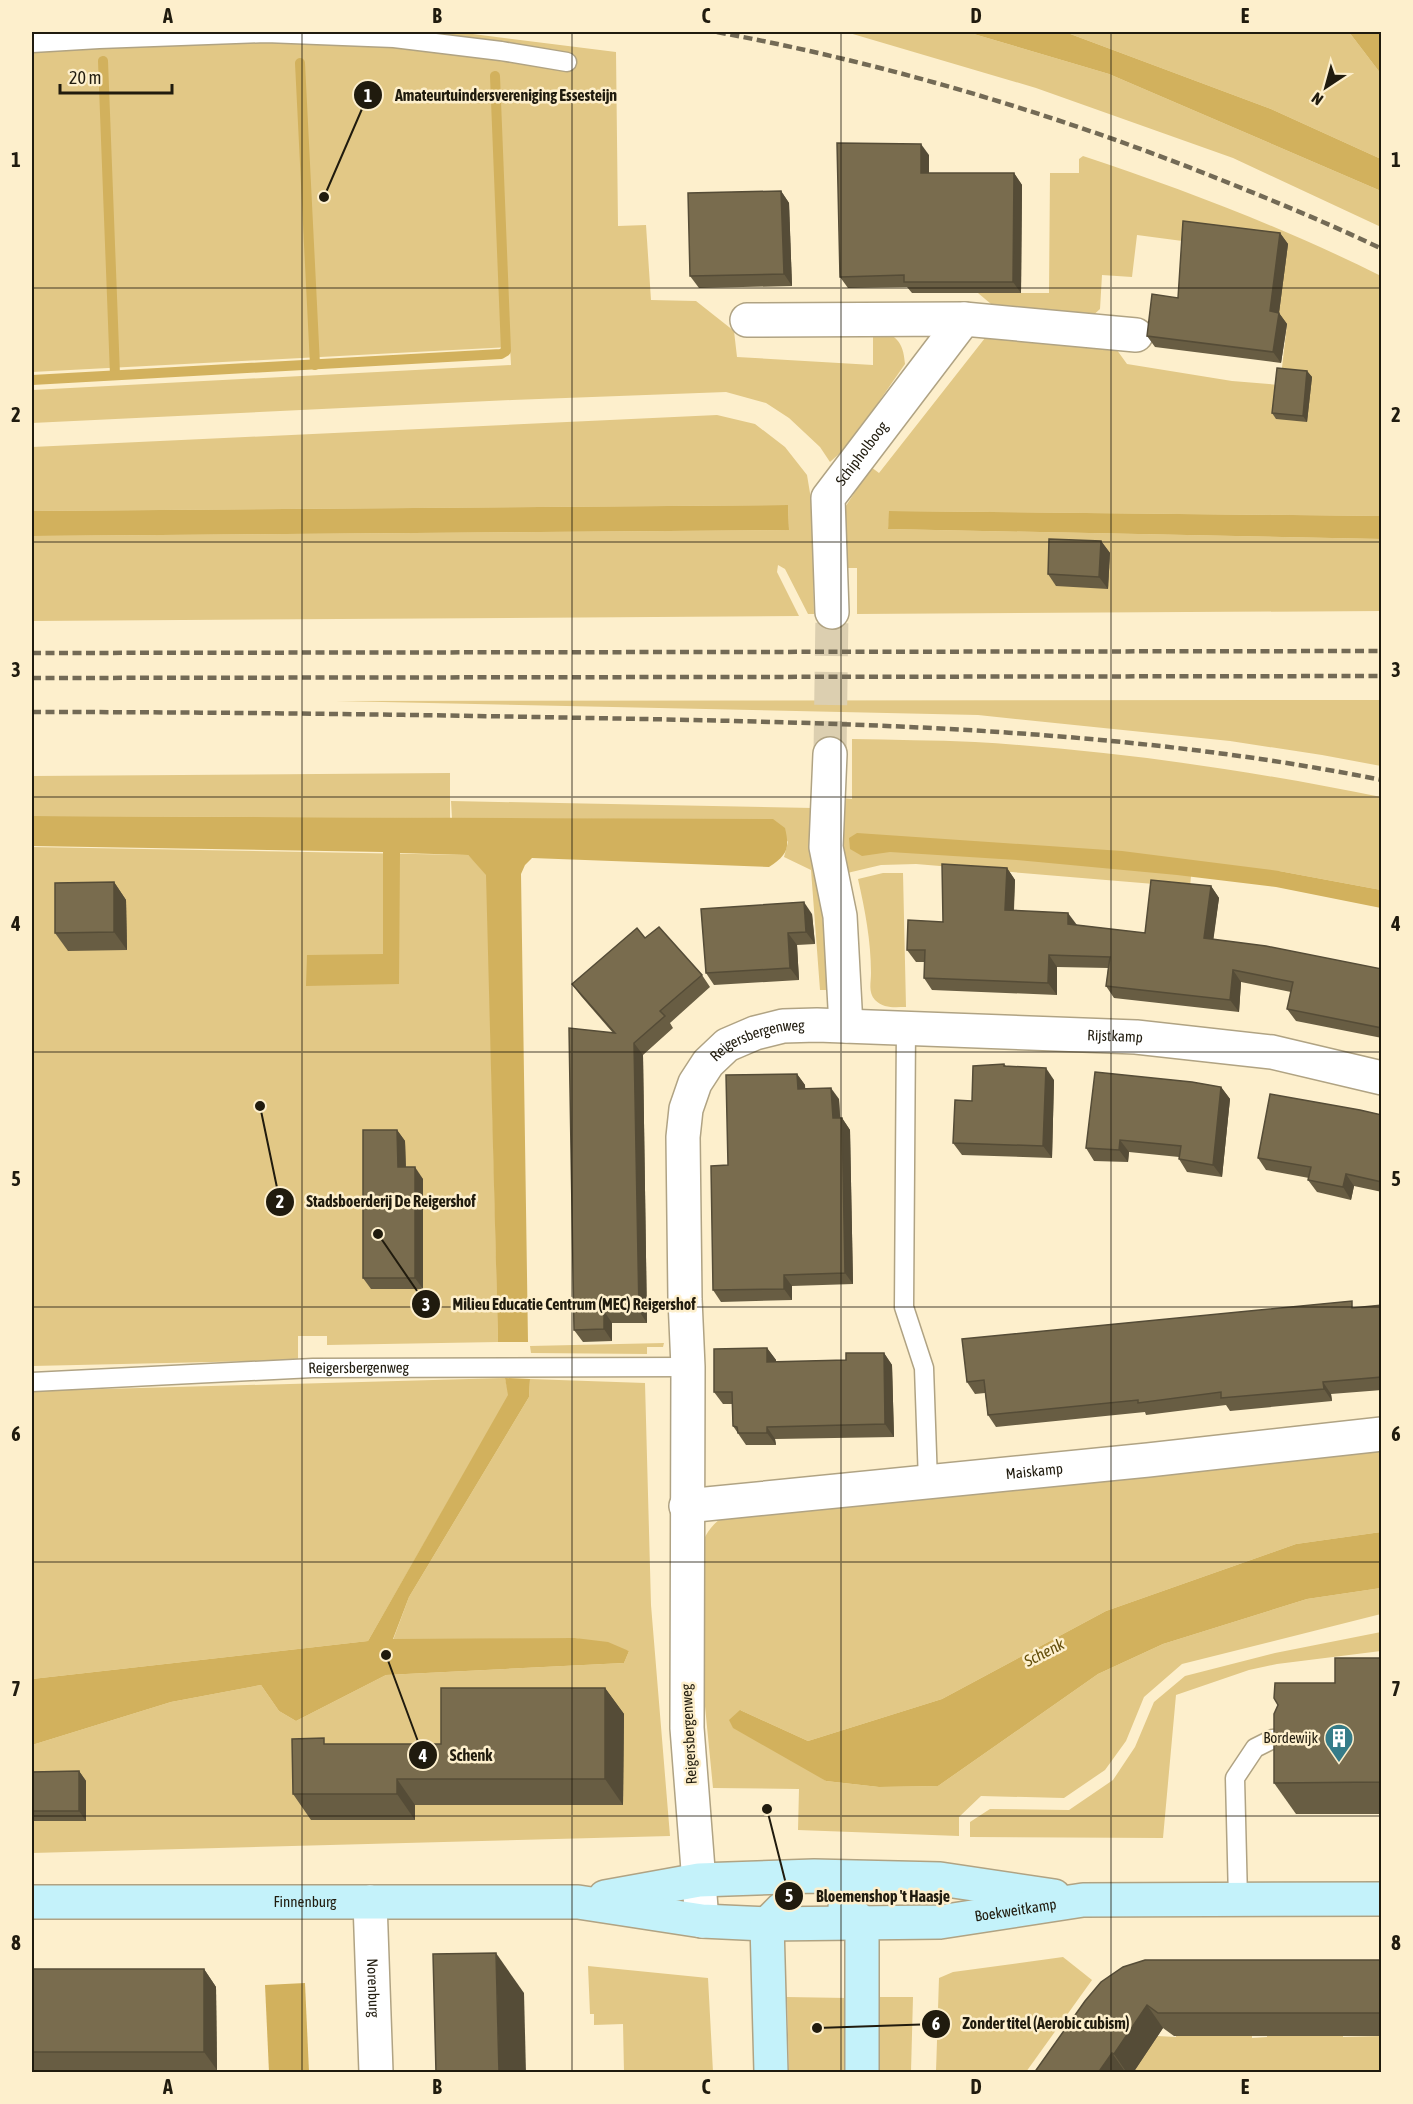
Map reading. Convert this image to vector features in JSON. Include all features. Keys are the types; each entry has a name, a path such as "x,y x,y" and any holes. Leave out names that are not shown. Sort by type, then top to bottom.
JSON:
{"street":[{"path":"747,320 964,319 1136,335"},
{"name":"Schipholboog","path":"832,612 828,498 964,319"},
{"path":"830,754 826,847 840,916 846,1026"},
{"name":"Reigersbergenweg","path":"702,1921 687,1728 688,1367 683,1137 686,1109 695,1083 708,1063 727,1045 755,1033 783,1026 846,1026"},
{"name":"Rijstkamp","path":"846,1026 1147,1038 1272,1052 1382,1078"},
{"name":"Maiskamp","path":"686,1506 1298,1445 1382,1434"},
{"path":"771,2073 767,1924 814,1876 862,1923 862,2073"},
{"name":"Finnenburg","path":"578,1902 699,1880 814,1876"},
{"name":"Boekweitkamp","path":"814,1876 940,1879 1083,1900"},
{"name":"Boekweitkamp","path":"767,1924 940,1922 1083,1900 1382,1899"},
{"name":"Finnenburg","path":"32,1902 578,1902 702,1921 767,1924"},
{"name":"Norenburg","path":"370,1902 376,2073"}],"lane":[{"path":"32,43 123,38 289,34 394,38 501,51 567,62"},
{"path":"906,1027 904,1307 924,1368 928,1482"},
{"name":"Reigersbergenweg","path":"32,1382 313,1368 688,1367"},
{"path":"1238,1899 1235,1778 1255,1748 1273,1739 1289,1737"}],"shaded area":[{"path":"32,32 457,32 616,52 618,226 646,225 651,300 696,301 734,331 737,357 873,365 873,328 897,340 902,349 905,364 848,446 830,462 820,447 789,418 766,403 726,392 32,423 32,390 511,365 510,347 32,372"},
{"path":"846,32 967,32 1109,74 1381,191 1381,227 1233,158 1036,88"},
{"path":"1065,32 1349,32 1381,74 1381,159 1271,109"},
{"path":"1083,156 1234,211 1345,258 1381,276 1381,516 890,511 888,529 1381,539 1381,611 857,614 857,568 842,568 842,512 871,467 879,473 985,338 998,332 1114,346 1127,364 1232,381 1280,385 1287,324 1190,242 1137,235 1132,277 1102,275 1100,309 1090,318 1004,312 978,293 1049,293 1050,173 1079,173 1079,159"},
{"path":"717,415 755,424 785,447 807,475 812,505 814,614 808,614 785,569 778,565 777,572 799,616 32,621 32,536 789,530 788,505 32,511 32,447"},
{"path":"1381,700 1381,766 1230,741 978,715 336,701"},
{"path":"852,739 975,742 1077,750 1179,762 1381,797 1381,890 1279,871 1191,876 1190,887 916,864 881,865 843,874 841,798 852,799"},
{"path":"450,773 450,818 32,816 32,776"},
{"path":"451,801 813,808 829,990 820,990 811,870 784,857 788,842 773,820 452,818"},
{"path":"32,847 468,855 487,875 498,1342 327,1345 327,1336 298,1336 298,1360 32,1366"},
{"path":"883,873 903,873 906,1007 882,1005 875,1000 871,991 869,937 858,879"},
{"path":"664,1343 663,1347 647,1347 647,1354 531,1353 530,1346"},
{"path":"505,1378 509,1395 368,1641 32,1679 32,1391"},
{"path":"530,1379 645,1383 651,1605 670,1836 32,1853 32,1745 171,1702 261,1685 279,1711 296,1721 386,1675 624,1663 629,1651 575,1638 393,1640 409,1597 529,1397"},
{"path":"1381,1446 1381,1532 1296,1544 1106,1611 942,1699 808,1741 740,1710 826,1781 879,1787 938,1786 1098,1674 1163,1644 1307,1599 1381,1588 1381,1614 1182,1664 1144,1697 1126,1741 1105,1770 1064,1798 981,1796 959,1817 959,1836 798,1830 799,1789 713,1788 704,1696 698,1560 706,1535 724,1516"},
{"path":"1381,1632 1381,1651 1277,1664 1249,1670 1176,1695 1163,1838 970,1837 970,1822 990,1809 1069,1810 1113,1780 1135,1747 1154,1702 1185,1676 1275,1653"},
{"path":"1063,1957 1092,1980 1026,2072 936,2072 939,1978 953,1972"},
{"path":"588,1966 708,1978 713,2072 624,2072 623,2024 594,2025 594,2014 590,2014"},
{"path":"787,1997 847,1998 848,2072 789,2072"},
{"path":"872,1997 913,1997 911,2072 873,2072"},
{"path":"1176,2035 1252,2035 1252,2038 1381,2036 1381,2072 1133,2072 1157,2036 1176,2037"}],"water":[{"path":"967,32 1065,32 1271,109 1381,159 1381,191 1109,74"},
{"path":"1349,32 1381,32 1381,74"},
{"path":"788,505 789,530 32,536 32,511"},
{"path":"889,511 1381,516 1381,539 888,529"},
{"path":"32,816 773,819 785,828 787,846 780,859 769,867 532,858 525,865 521,874 528,1342 498,1342 486,875 468,855 400,853 399,984 306,986 307,955 383,954 383,852 32,846"},
{"path":"857,833 1122,851 1279,871 1381,890 1381,908 1276,887 1177,875 1017,860 890,852 862,856 850,849 849,838"},
{"path":"505,1378 530,1379 529,1397 409,1597 393,1639 575,1638 608,1642 629,1651 624,1663 386,1675 296,1721 279,1711 261,1685 171,1702 32,1745 32,1679 368,1641 508,1395"},
{"path":"1381,1532 1381,1588 1307,1599 1163,1644 1098,1674 938,1786 879,1787 826,1781 733,1728 729,1720 740,1710 808,1741 942,1699 1106,1611 1296,1544"},
{"path":"305,1983 309,2072 269,2072 265,1985"}],"building":[{"path":"837,143 921,144 921,173 1014,173 1013,282 904,282 904,275 840,277"},
{"path":"781,191 784,274 690,276 688,193"},
{"path":"1183,221 1280,233 1270,311 1279,313 1273,352 1147,336 1152,294 1178,298"},
{"path":"1277,368 1307,371 1303,416 1272,413"},
{"path":"1049,539 1101,541 1099,577 1048,574"},
{"path":"942,864 1007,868 1005,910 1068,913 1068,924 1145,933 1151,880 1211,886 1204,938 1266,946 1382,969 1382,1028 1287,1009 1293,982 1233,970 1230,1000 1106,986 1110,957 1049,955 1048,983 924,978 925,950 907,950 908,920 943,922"},
{"path":"114,882 114,932 55,933 55,883"},
{"path":"804,902 806,932 788,933 790,968 706,973 701,909"},
{"path":"659,927 702,975 660,1011 665,1016 634,1043 639,1311 604,1311 604,1329 574,1330 569,1028 615,1033 572,984 637,928 645,938"},
{"path":"1004,1064 1004,1066 1046,1068 1043,1146 953,1143 955,1100 972,1101 973,1066"},
{"path":"1095,1072 1221,1087 1213,1165 1179,1159 1181,1146 1120,1140 1119,1150 1086,1148"},
{"path":"797,1074 798,1089 831,1088 833,1118 842,1118 845,1273 784,1275 784,1289 713,1290 711,1166 728,1165 726,1075"},
{"path":"1270,1094 1382,1115 1382,1182 1346,1174 1343,1187 1308,1180 1311,1167 1258,1158"},
{"path":"363,1130 397,1130 398,1167 415,1167 415,1278 363,1278"},
{"path":"1352,1301 1352,1308 1382,1305 1382,1377 1323,1382 1324,1389 1221,1398 1221,1392 1138,1403 1138,1400 988,1415 984,1380 967,1382 962,1339"},
{"path":"767,1348 767,1362 846,1360 846,1353 884,1353 885,1424 767,1427 767,1433 738,1433 737,1427 733,1426 732,1392 714,1392 714,1349"},
{"path":"1335,1658 1382,1658 1382,1782 1274,1783 1274,1714 1278,1705 1274,1698 1275,1683 1335,1683"},
{"path":"441,1688 605,1688 605,1779 397,1779 397,1794 293,1794 292,1739 324,1738 324,1744 441,1744"},
{"path":"79,1771 79,1811 32,1811 32,1772"},
{"path":"496,1953 499,2073 436,2073 433,1954"},
{"path":"1145,1960 1382,1960 1382,2013 1158,2013 1147,2005 1114,2054 1112,2053 1098,2073 1034,2073 1101,1982 1123,1967"},
{"path":"32,1969 204,1969 204,2052 32,2052"}],"waterway":[{"path":"103,61 115,375"},
{"path":"300,63 315,365"},
{"path":"32,380 501,354 506,351 495,76"}],"tunnel":[{"path":"830,754 832,612"}],"railway":[{"path":"717,32 845,59 1034,112 1219,179 1382,249"},
{"path":"32,653 1382,651"},
{"path":"32,678 1382,676"},
{"path":"32,712 262,713 737,721 922,728 1106,740 1198,750 1382,780"}],"place":[{"name":"Amateurtuindersvereniging Essesteijn","path":"324,197"},
{"name":"Stadsboerderij De Reigershof","path":"260,1106"},
{"name":"Milieu Educatie Centrum (MEC) Reigershof","path":"378,1234"},
{"name":"Schenk","path":"386,1655"},
{"name":"Bordewijk","path":"1339,1764"},
{"name":"Bloemenshop 't Haasje","path":"767,1809"},
{"name":"Zonder titel (Aerobic cubism)","path":"817,2028"}]}
